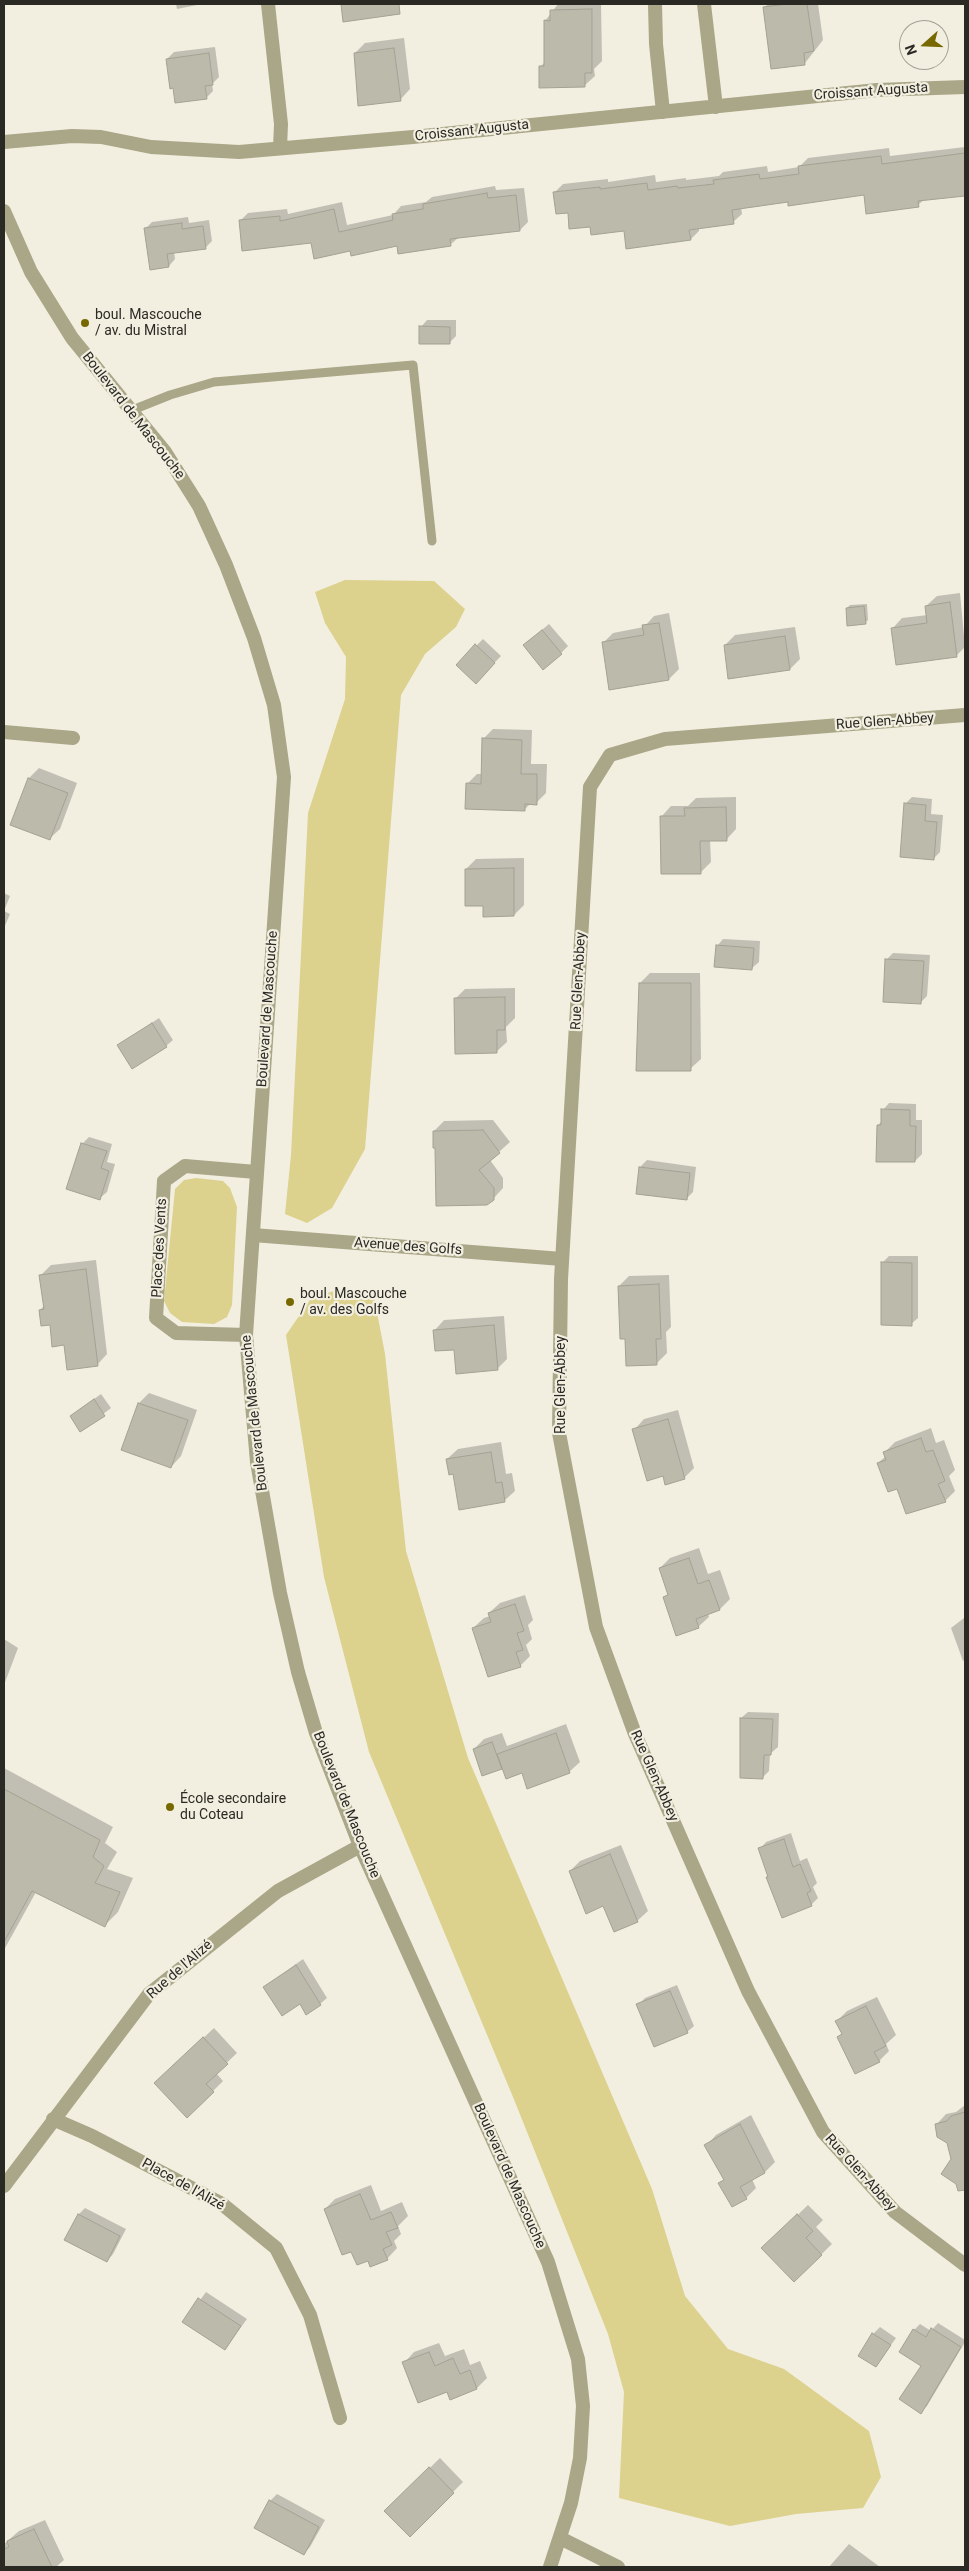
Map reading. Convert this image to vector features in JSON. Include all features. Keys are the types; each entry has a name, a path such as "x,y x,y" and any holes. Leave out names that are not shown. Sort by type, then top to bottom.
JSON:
{"street":[{"path":"268,4 282,124 280,148"},
{"path":"655,4 656,44 663,112"},
{"path":"704,4 716,107"},
{"name":"Croissant Augusta","path":"4,142 72,136 101,137 151,147 239,152 877,90 965,86"},
{"name":"Boulevard de Mascouche","path":"4,211 31,272 67,330 130,411 165,452 185,482 213,533 254,638 274,706 284,777 246,1335 257,1462 293,1653 316,1733 360,1846 544,2252 565,2311 578,2359 583,2406 580,2458 571,2503 550,2567"},
{"name":"Rue Glen-Abbey","path":"965,715 665,739 610,755 590,787 562,1259 559,1433 596,1627 635,1734 748,1990 823,2132 895,2212 965,2265"},
{"path":"4,732 73,738"},
{"name":"Place des Vents","path":"246,1335 176,1333 156,1318 164,1181 185,1166 256,1172"},
{"name":"Avenue des Golfs","path":"253,1235 562,1259"},
{"name":"Rue de l'Alizé","path":"4,2186 149,1994 278,1891 360,1846"},
{"name":"Place de l'Alizé","path":"53,2119 92,2136 222,2204 276,2248 310,2315 340,2418"},
{"path":"560,2538 618,2567"}],"lane":[{"path":"130,411 170,395 214,382 413,365 432,541"}],"shaded area":[{"path":"345,580 434,581 465,609 456,627 425,654 401,695 365,1149 332,1208 307,1223 285,1214 291,1155 308,813 345,699 346,657 325,623 315,592"},
{"path":"196,1178 223,1181 230,1188 237,1207 232,1305 227,1317 214,1324 182,1322 170,1313 164,1301 175,1189 184,1180"},
{"path":"346,1288 374,1297 385,1354 406,1551 468,1758 652,2189 685,2296 728,2349 784,2369 869,2431 881,2477 863,2508 796,2514 730,2526 619,2498 624,2392 608,2334 513,2097 369,1752 324,1577 286,1335 312,1297"}],"building":[{"path":"341,4 399,4 400,14 343,22"},
{"path":"807,4 814,51 804,53 805,65 771,69 763,7"},
{"path":"592,9 592,73 585,73 585,87 539,88 539,66 544,66 544,20 550,21 550,10"},
{"path":"394,48 401,101 358,106 354,53"},
{"path":"209,53 213,85 205,86 207,99 175,103 173,88 170,89 166,59"},
{"path":"965,153 965,196 918,201 919,207 866,214 864,195 788,206 788,202 732,210 734,224 689,230 691,240 626,249 624,231 591,235 590,227 569,229 568,213 556,214 553,192 647,183 648,190 677,186 678,188 714,184 713,180 759,174 760,179 799,174 798,166 881,156 882,164"},
{"path":"487,193 488,198 516,195 520,231 450,239 451,246 398,254 397,246 351,256 350,251 314,259 311,243 242,251 239,220 280,216 280,221 334,209 339,232 393,220 392,214 423,209 423,204"},
{"path":"182,223 182,229 203,226 206,249 167,254 169,267 150,270 144,228"},
{"path":"419,326 450,327 450,344 419,344"},
{"path":"950,602 957,657 896,665 891,628 927,623 925,606"},
{"path":"864,606 866,624 847,626 846,608"},
{"path":"659,623 669,680 609,690 602,642 644,635 642,625"},
{"path":"542,630 562,654 543,670 523,645"},
{"path":"785,636 790,670 728,679 724,645"},
{"path":"475,644 495,663 476,684 456,665"},
{"path":"482,738 522,740 521,774 537,774 537,805 525,804 525,811 465,809 466,783 481,784"},
{"path":"28,778 68,793 50,840 10,825"},
{"path":"904,803 926,805 925,821 937,822 934,860 900,857"},
{"path":"726,807 727,841 700,841 701,874 661,874 660,816 685,816 684,808"},
{"path":"514,868 514,916 483,917 483,906 465,906 465,869"},
{"path":"716,945 754,948 752,970 714,967"},
{"path":"885,959 924,961 921,1004 883,1002"},
{"path":"639,983 691,983 691,1071 636,1071"},
{"path":"505,997 505,1030 497,1030 497,1053 455,1054 454,998"},
{"path":"152,1023 167,1047 132,1069 117,1045"},
{"path":"881,1109 910,1110 910,1126 916,1126 915,1162 876,1162 877,1125 881,1125"},
{"path":"483,1130 500,1153 479,1170 494,1188 494,1200 487,1205 436,1206 433,1131"},
{"path":"81,1143 107,1151 101,1168 109,1171 100,1200 66,1189"},
{"path":"639,1167 690,1173 687,1200 636,1194"},
{"path":"881,1262 912,1263 912,1326 881,1325"},
{"path":"86,1269 98,1366 67,1370 64,1345 52,1347 50,1325 41,1326 39,1310 44,1309 39,1275"},
{"path":"659,1284 661,1339 656,1339 657,1365 626,1366 625,1339 620,1339 618,1286"},
{"path":"494,1325 498,1370 456,1374 454,1350 435,1351 433,1330"},
{"path":"94,1399 105,1416 80,1432 70,1416"},
{"path":"138,1403 188,1420 171,1468 121,1450"},
{"path":"668,1419 685,1479 665,1485 663,1476 647,1481 632,1429"},
{"path":"921,1438 926,1452 933,1450 945,1481 938,1484 946,1502 906,1514 897,1489 888,1492 877,1463 886,1460 883,1452"},
{"path":"491,1452 496,1483 502,1482 505,1502 459,1510 453,1474 449,1475 446,1459"},
{"path":"689,1558 698,1584 709,1580 720,1610 696,1619 699,1628 676,1636 663,1597 668,1595 659,1568"},
{"path":"515,1604 524,1631 517,1633 523,1650 516,1652 521,1667 488,1677 472,1628 491,1622 488,1613"},
{"path":"740,1718 773,1719 771,1755 764,1755 763,1779 740,1778"},
{"path":"556,1733 570,1773 527,1789 522,1773 506,1779 497,1754"},
{"path":"492,1742 502,1769 482,1776 473,1749"},
{"path":"4,1789 100,1840 93,1857 104,1866 95,1883 120,1892 105,1927 32,1891 4,1942"},
{"path":"784,1839 793,1867 800,1864 811,1891 807,1893 812,1906 782,1918 766,1877 768,1877 758,1848"},
{"path":"610,1854 638,1922 614,1932 603,1906 586,1914 569,1871"},
{"path":"296,1965 321,2005 306,2015 300,2004 282,2016 263,1987"},
{"path":"670,1991 688,2033 654,2047 636,2004"},
{"path":"866,2006 886,2046 874,2052 880,2062 855,2074 837,2037 842,2034 835,2021"},
{"path":"203,2037 228,2064 206,2084 214,2092 187,2118 154,2083"},
{"path":"965,2112 965,2190 958,2191 956,2184 941,2174 951,2159 947,2143 937,2137 935,2124 947,2121 951,2116"},
{"path":"740,2124 765,2173 740,2187 747,2199 732,2207 718,2183 724,2180 704,2145"},
{"path":"360,2194 371,2220 391,2212 398,2228 386,2232 392,2245 383,2249 388,2260 370,2267 368,2261 357,2265 351,2252 342,2255 324,2209"},
{"path":"78,2214 120,2236 107,2262 64,2240"},
{"path":"797,2214 813,2231 806,2238 822,2255 794,2282 761,2248"},
{"path":"198,2298 241,2326 225,2350 182,2322"},
{"path":"931,2328 961,2347 921,2414 899,2399 921,2366 899,2352 913,2329 926,2337"},
{"path":"872,2333 891,2345 876,2367 858,2356"},
{"path":"429,2352 435,2366 453,2358 460,2374 470,2370 477,2389 450,2400 447,2392 418,2403 402,2362"},
{"path":"429,2467 454,2493 410,2537 384,2511"},
{"path":"269,2500 319,2527 304,2555 254,2528"},
{"path":"34,2529 52,2567 4,2567 4,2549 9,2547 7,2541"}],"place":[{"name":"boul. Mascouche / av. du Mistral","path":"85,323"},
{"name":"boul. Mascouche / av. des Golfs","path":"290,1302"},
{"name":"École secondaire du Coteau","path":"170,1807"}]}
